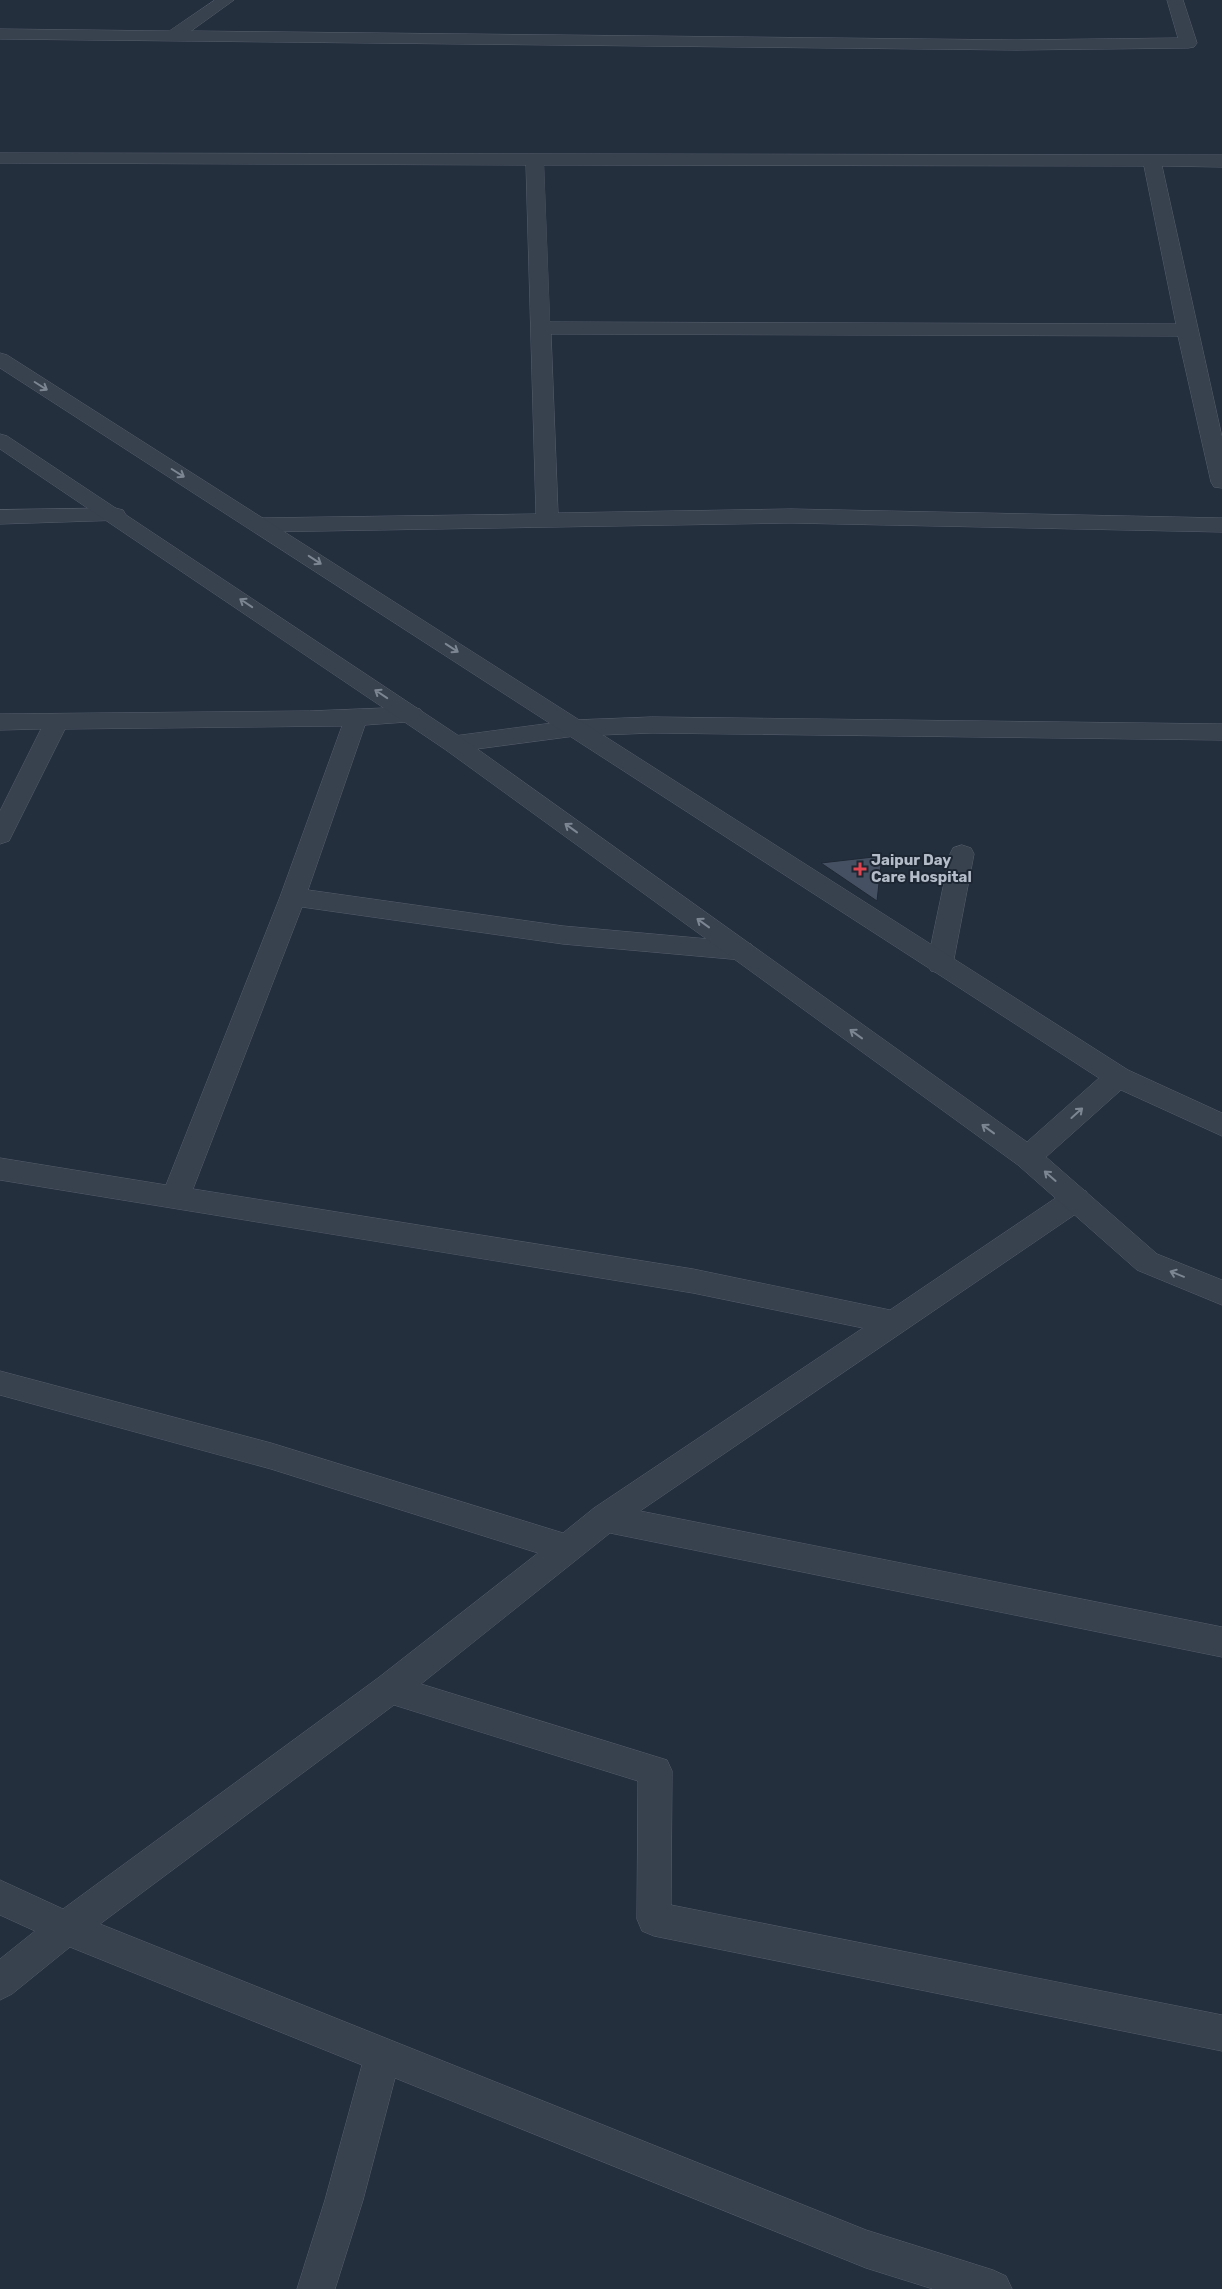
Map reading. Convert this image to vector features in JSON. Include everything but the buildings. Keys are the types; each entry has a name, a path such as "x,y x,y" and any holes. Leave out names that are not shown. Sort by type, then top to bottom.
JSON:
{"street":[{"path":"174,36 226,0"},
{"path":"0,34 1016,45 1188,43 1175,0"},
{"path":"0,158 1222,161"},
{"path":"535,160 547,520"},
{"path":"1152,161 1187,330 1222,482"},
{"path":"540,328 1187,330"},
{"path":"0,360 575,728 796,874 1118,1076 1222,1125"},
{"path":"0,440 116,515 454,744 1028,1157 1147,1262 1222,1292"},
{"path":"0,517 116,515"},
{"path":"260,525 791,516 1222,525"},
{"path":"0,722 356,718 412,715"},
{"path":"176,1196 293,897 356,718"},
{"path":"0,834 57,722"},
{"path":"454,744 575,728 662,725 1222,732"},
{"path":"940,964 962,854"},
{"path":"293,897 562,935 742,952"},
{"path":"1028,1157 1118,1076"},
{"path":"0,1169 692,1281 892,1322"},
{"path":"0,1982 66,1928 390,1689 605,1518 1076,1199"},
{"path":"0,1383 271,1456 566,1548"},
{"path":"605,1518 1222,1642"},
{"path":"390,1689 655,1771 654,1919 1222,2033"},
{"path":"0,1897 66,1928 866,2250 993,2289"},
{"path":"316,2289 344,2200 382,2055"}],"place":[{"name":"Jaipur Day Care Hospital","path":"860,869"}]}
